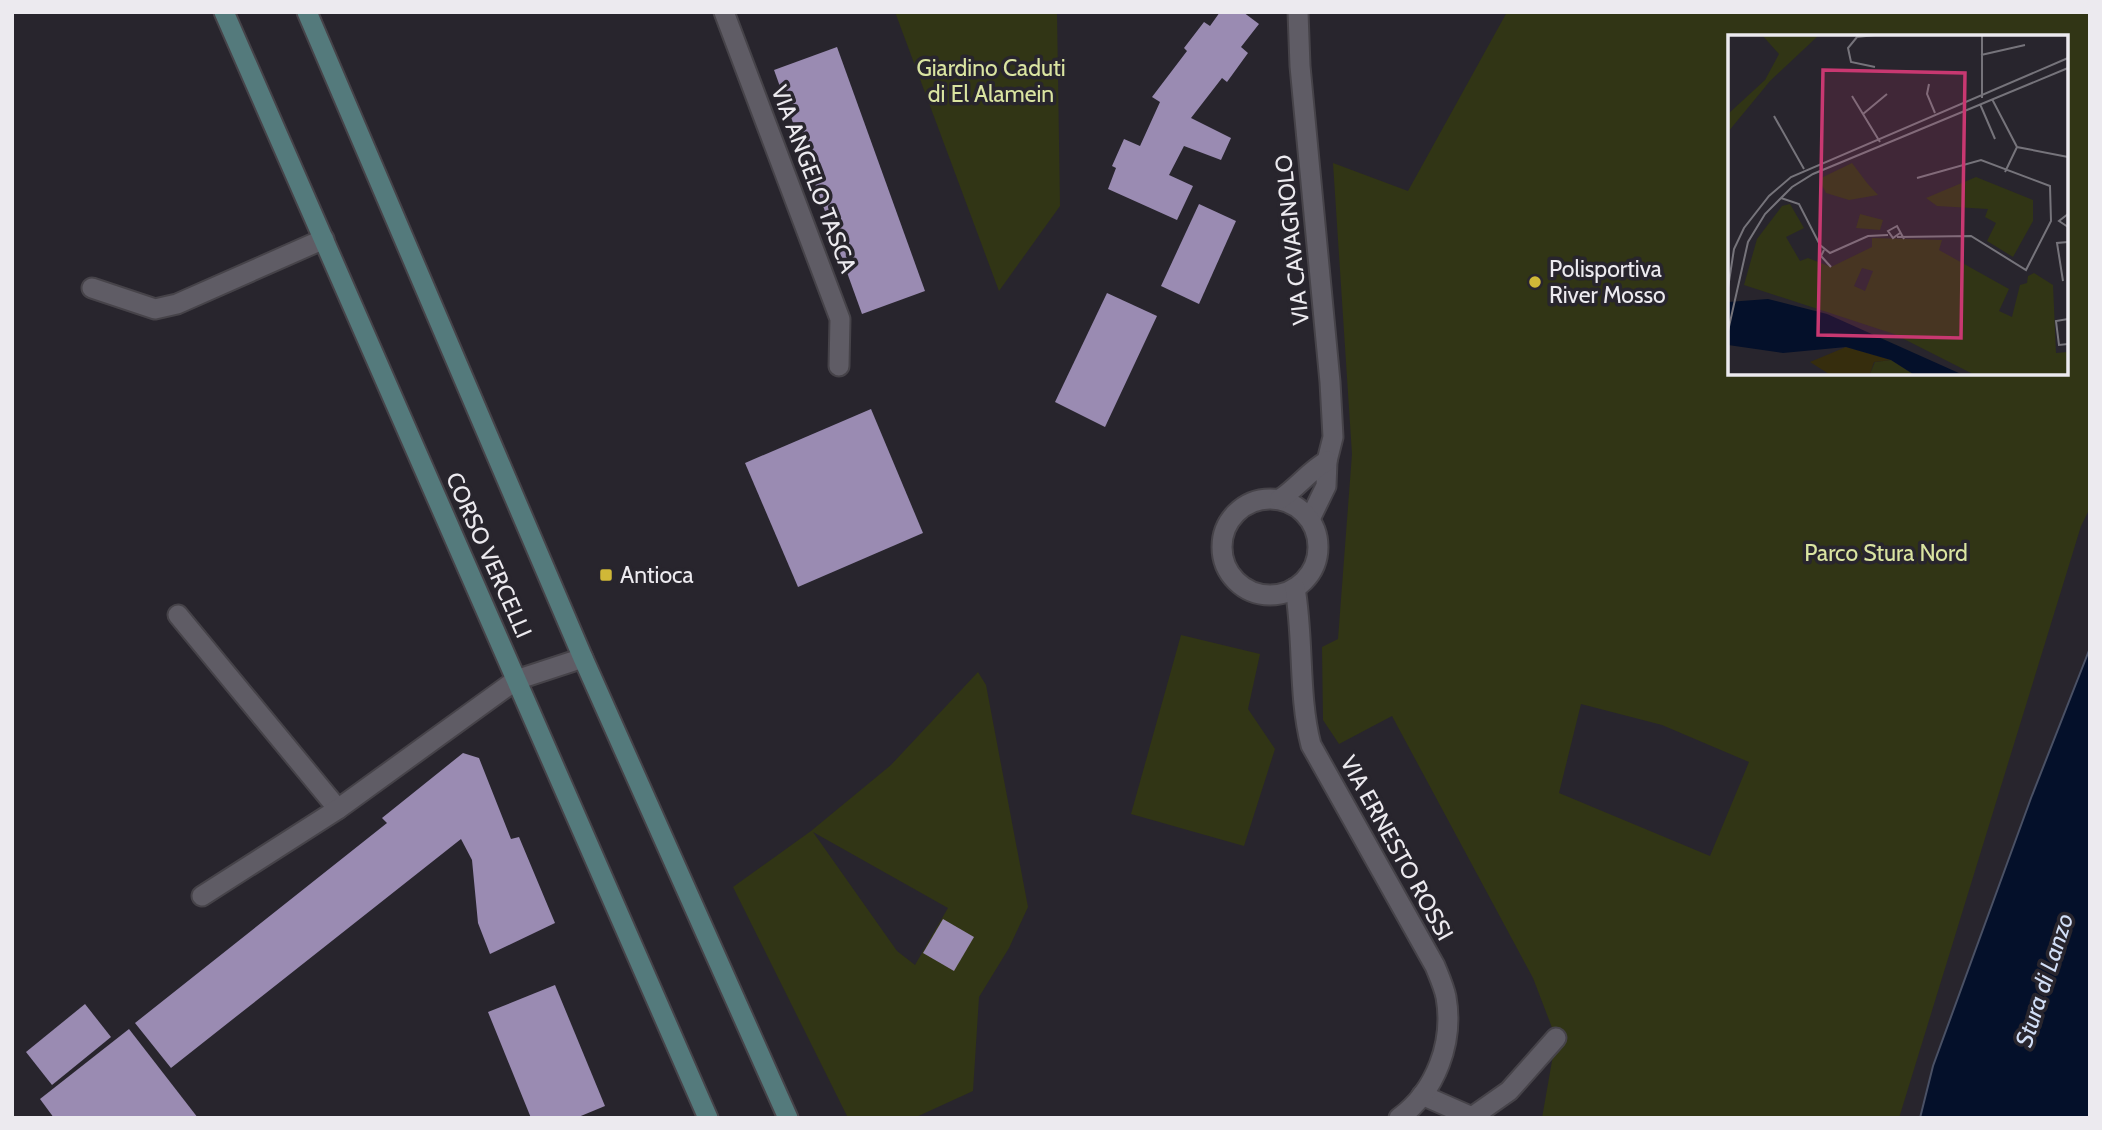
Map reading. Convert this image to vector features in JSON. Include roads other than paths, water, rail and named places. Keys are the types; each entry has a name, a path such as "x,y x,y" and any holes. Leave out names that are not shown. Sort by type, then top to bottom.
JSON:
{"main road":[{"name":"CORSO VERCELLI","path":"224,12 708,1118"},
{"name":"CORSO VERCELLI","path":"307,12 583,658 788,1118"}],"street":[{"name":"VIA ANGELO TASCA","path":"724,12 840,319 839,366"},
{"name":"VIA CAVAGNOLO","path":"1298,12 1302,87 1333,438 1327,461 1326,486 1310,519"},
{"path":"92,288 155,309 177,304 324,239"},
{"path":"1280,499 1296,488 1315,468 1327,461"},
{"path":"1280,499 1302,510 1310,519 1317,533 1318,549 1315,565 1307,579 1295,589 1264,595 1249,591 1236,582 1222,555 1222,538 1227,524 1237,511 1257,500 1280,499"},
{"name":"VIA ERNESTO ROSSI","path":"1295,589 1300,621 1305,723 1311,745 1435,966 1446,996 1448,1024 1444,1051 1434,1077 1422,1096 1399,1118"},
{"path":"178,615 338,809"},
{"path":"202,896 338,809 516,680 583,658"},
{"path":"1422,1096 1472,1117 1509,1091 1556,1038"}],"water":[{"name":"Stura di Lanzo","path":"2090,648 2090,1118 1920,1118 1933,1066 2031,798"}],"place":[{"name":"Polisportiva River Mosso","path":"1535,282"},
{"name":"Antioca","path":"606,575"}],"park label":[{"name":"Giardino Caduti di El Alamein","path":"991,81"},
{"name":"Parco Stura Nord","path":"1886,553"}]}
